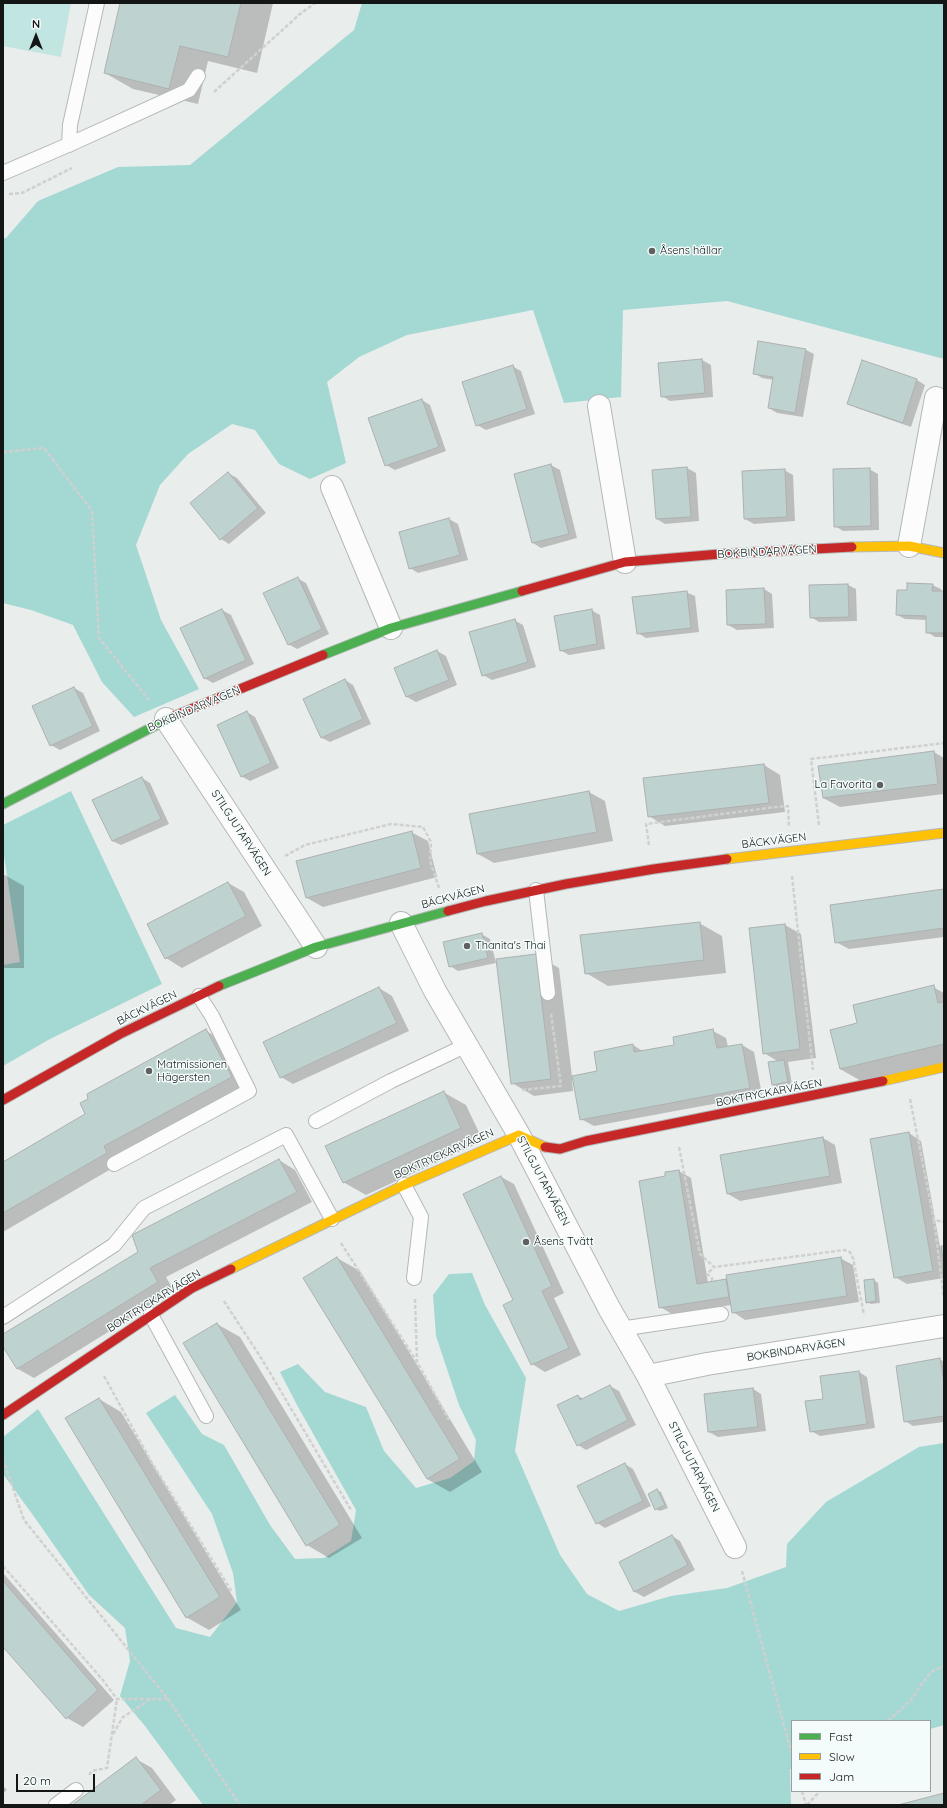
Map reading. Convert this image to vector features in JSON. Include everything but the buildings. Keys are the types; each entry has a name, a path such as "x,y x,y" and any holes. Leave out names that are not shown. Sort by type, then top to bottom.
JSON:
{"street":[{"path":"909,546 936,398"},
{"path":"599,406 625,562"},
{"path":"332,487 391,628"},
{"name":"BOKBINDARVÄGEN","path":"3,804 166,719 391,628 625,562 728,554 909,546 944,553"},
{"name":"STILGJUTARVÄGEN","path":"166,719 316,947"},
{"name":"BÄCKVÄGEN","path":"3,1100 120,1034 200,996 316,947 447,911 536,890 654,869 944,834"},
{"name":"STILGJUTARVÄGEN","path":"401,924 435,991 519,1135 620,1328 648,1376 736,1547"},
{"name":"BOKTRYCKARVÄGEN","path":"5,1407 192,1288 404,1185 486,1148 519,1135 545,1147 560,1149 586,1141 816,1096 944,1067"},
{"name":"BOKBINDARVÄGEN","path":"648,1376 707,1364 944,1326"}],"lane":[{"path":"69,145 70,125 97,3"},
{"path":"3,173 69,145 189,90 198,76"},
{"path":"536,890 548,992"},
{"path":"114,1164 249,1092 212,1016 200,996"},
{"path":"316,1121 391,1081 467,1045"},
{"path":"3,1317 114,1245 144,1208 286,1135 332,1219"},
{"path":"404,1185 421,1217 414,1278"},
{"path":"620,1328 721,1314"},
{"path":"151,1315 206,1416"},
{"path":"56,1805 76,1790"}],"path":[{"path":"3,452 44,448 92,511 99,638 166,719"},
{"path":"816,802 811,759 944,743 944,746"},
{"path":"648,840 646,824 788,806 788,821"},
{"path":"264,868 304,845 391,824 423,827 431,842 430,862 447,911"},
{"path":"789,852 816,1096"},
{"path":"495,1093 561,1086 548,992"},
{"path":"906,1076 934,1220 944,1299"},
{"path":"674,1123 700,1254 714,1267"},
{"path":"934,1220 944,1222"},
{"path":"337,1238 417,1362 449,1420"},
{"path":"712,1282 712,1278 707,1274 714,1267 840,1250 850,1252 853,1258 868,1338"},
{"path":"414,1278 417,1362"},
{"path":"220,1295 263,1361 351,1510"},
{"path":"101,1371 152,1463 232,1592"},
{"path":"3,1459 24,1520 168,1699 240,1805"},
{"path":"736,1547 791,1751"},
{"path":"3,1566 102,1679 117,1699 107,1768 92,1771"},
{"path":"889,1720 912,1699 931,1672 944,1666"},
{"path":"117,1699 168,1699"},
{"path":"112,1736 124,1717 134,1709 152,1699"},
{"path":"802,1792 806,1805 819,1792"}],"shaded area":[{"path":"3,3 71,3 61,57 3,46"},
{"path":"362,3 944,3 944,359 727,301 623,310 621,397 564,403 533,310 407,335 359,357 327,382 346,463 310,479 279,464 255,430 232,424 188,454 160,485 136,545 161,620 199,689 134,717 102,682 73,625 31,610 3,603 3,238 6,238 38,201 118,167 190,165 354,30"},
{"path":"71,791 162,984 50,1039 3,1066 3,965 20,962 3,849 3,825"},
{"path":"472,1273 485,1305 526,1378 515,1451 560,1555 587,1594 619,1611 671,1596 727,1588 786,1567 787,1544 826,1502 919,1447 944,1443 944,1725 931,1729 931,1720 791,1720 791,1805 203,1805 145,1726 120,1696 130,1661 125,1628 89,1595 3,1474 3,1437 38,1409 176,1628 210,1637 237,1602 233,1573 212,1514 146,1413 175,1395 202,1434 224,1445 270,1525 295,1559 324,1558 351,1541 356,1510 280,1372 298,1364 325,1392 366,1407 384,1451 416,1488 450,1478 474,1461 476,1440 459,1405 436,1336 433,1295 449,1274"}],"traffic: fast":[{"path":"323,655 391,628 522,591"},
{"path":"3,804 174,716"},
{"path":"219,986 316,947 448,911"}],"traffic: slow":[{"path":"852,547 909,546 944,553"},
{"path":"727,859 944,833"},
{"path":"883,1081 944,1067"},
{"path":"231,1269 404,1185 519,1135 545,1147"}],"traffic: jam":[{"path":"522,591 625,562 720,554 852,547"},
{"path":"174,716 323,655"},
{"path":"448,911 486,901 566,884 654,869 727,859"},
{"path":"3,1100 120,1034 219,986"},
{"path":"545,1147 560,1149 586,1141 883,1081"},
{"path":"3,1415 192,1288 231,1269"}],"place":[{"name":"Åsens hällar","path":"652,251"},
{"name":"La Favorita","path":"880,785"},
{"name":"Thanita's Thai","path":"467,946"},
{"name":"Matmissionen Hägersten","path":"149,1071"},
{"name":"Åsens Tvätt","path":"526,1242"}]}
